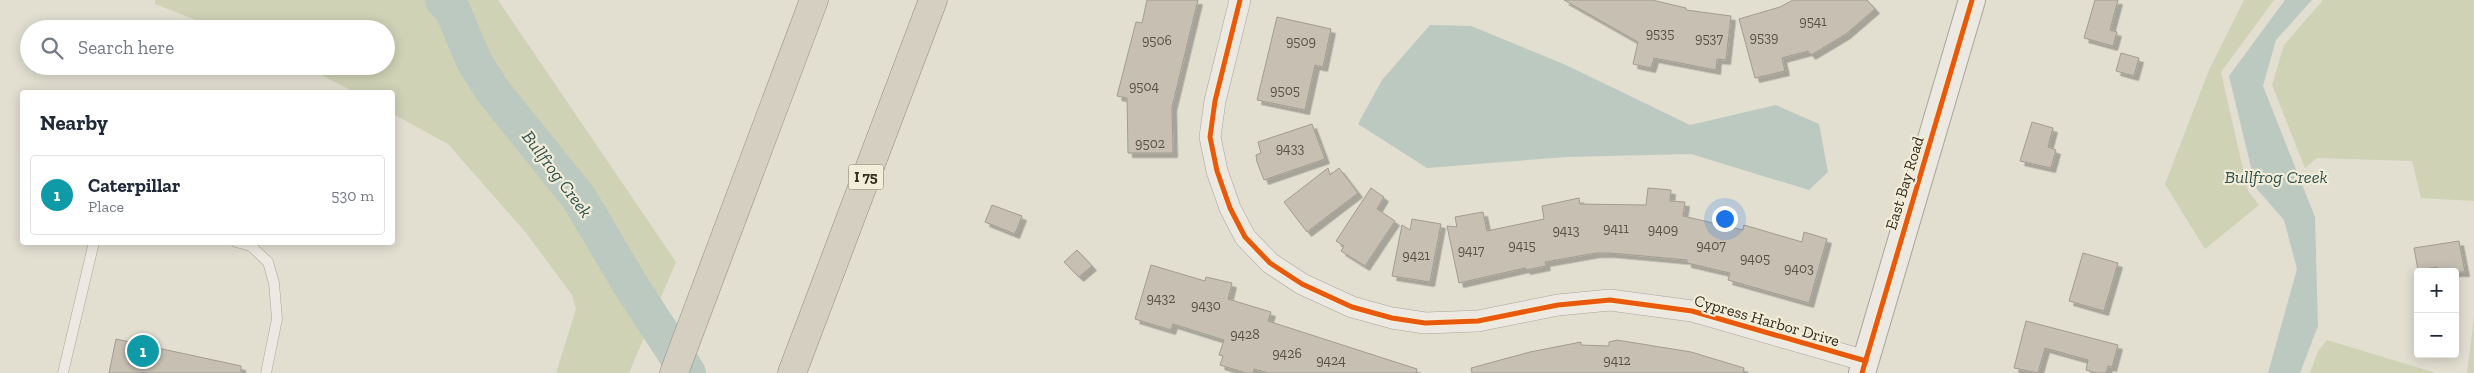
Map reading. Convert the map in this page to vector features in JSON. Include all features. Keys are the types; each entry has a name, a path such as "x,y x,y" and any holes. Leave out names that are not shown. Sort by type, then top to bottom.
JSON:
{"highway":[{"path":"674,373 814,0"},
{"name":"I 75","path":"796,363 933,0"}],"street":[{"name":"Cypress Harbor Drive","path":"1240,0 1215,101 1210,137 1217,171 1230,208 1245,237 1270,263 1302,284 1352,307 1392,318 1425,324 1478,321 1558,305 1610,300 1692,311 1864,367"},
{"name":"East Bay Road","path":"1864,367 1972,0"}],"lane":[{"path":"63,373 93,245"},
{"path":"247,245 251,246 268,262 274,283 277,318 266,373"}],"green space":[{"path":"155,0 498,0 676,262 629,373 556,373 576,309 572,295 527,234 448,144 395,115 395,90 350,90 321,75 395,75 395,20 196,20 155,4"},
{"path":"2244,0 2274,0 2221,72 2248,191 2259,205 2205,249 2165,184 2209,70"},
{"path":"2323,0 2474,0 2474,201 2421,198 2412,161 2317,158 2305,168 2272,85 2284,45"},
{"path":"2474,318 2474,373 2467,373"},
{"path":"2327,340 2436,373 2310,373 2318,351"}],"water":[{"name":"Bullfrog Creek","path":"2285,0 2312,0 2276,40 2263,86 2315,217 2318,326 2300,373 2268,373 2297,269 2284,220 2256,188 2229,76"},
{"path":"1430,25 1471,26 1566,65 1690,125 1776,105 1819,124 1828,172 1809,190 1691,154 1566,157 1427,168 1358,124 1382,80"}],"building":[{"path":"1147,0 1198,0 1172,107 1173,153 1128,153 1127,98 1117,96 1136,22 1142,23"},
{"path":"1564,0 1652,0 1686,8 1686,10 1731,16 1726,60 1717,59 1716,70 1654,58 1651,68 1633,64 1638,42"},
{"path":"1793,0 1867,0 1875,9 1846,34 1811,55 1808,51 1782,58 1785,71 1755,78 1739,19 1780,7"},
{"path":"2095,0 2118,0 2110,30 2117,32 2113,46 2084,38"},
{"path":"1277,17 1331,29 1323,67 1315,65 1305,110 1257,100"},
{"path":"2121,53 2139,58 2134,76 2116,71"},
{"path":"2032,122 2053,128 2048,147 2056,150 2051,168 2020,161"},
{"path":"1312,124 1325,159 1264,180 1257,162 1256,155 1261,153 1258,142"},
{"path":"1328,168 1330,175 1339,168 1358,193 1307,232 1284,202"},
{"path":"1371,188 1384,197 1377,209 1395,221 1365,266 1341,251 1344,246 1336,241"},
{"path":"1648,188 1671,190 1670,201 1685,202 1683,216 1743,230 1744,225 1802,242 1804,232 1827,239 1809,303 1728,280 1730,273 1687,263 1687,260 1611,253 1596,253 1545,262 1546,266 1526,270 1525,268 1459,283 1447,226 1457,227 1455,217 1483,212 1487,231 1544,219 1542,206 1579,198 1580,204 1646,205"},
{"path":"992,205 1022,216 1015,234 985,222"},
{"path":"1412,219 1441,224 1430,282 1392,276 1402,225 1410,230"},
{"path":"2459,241 2465,272 2459,272 2459,268 2418,268 2414,248"},
{"path":"1077,250 1092,266 1079,277 1064,262"},
{"path":"2083,253 2118,263 2104,311 2069,301"},
{"path":"1151,265 1205,281 1206,277 1232,283 1228,299 1271,312 1268,321 1417,369 1416,373 1269,373 1254,369 1253,373 1246,373 1220,365 1223,356 1219,355 1224,340 1173,324 1171,330 1135,319"},
{"path":"2026,321 2118,345 2112,367 2108,366 2106,373 2096,373 2086,370 2088,360 2045,348 2038,373 2014,368"},
{"path":"116,339 241,366 241,373 109,373"},
{"path":"1617,340 1691,352 1744,368 1743,373 1472,373 1471,368 1530,352 1581,342 1581,345 1609,346 1609,342"}],"waterway":[{"name":"Bullfrog Creek","path":"443,0 452,9 474,61 492,90 579,198 633,289 688,373"}],"cycle path":[{"path":"1240,0 1215,101 1210,137 1217,171 1230,208 1245,237 1270,263 1302,284 1352,307 1392,318 1425,323 1478,321 1558,305 1610,300 1692,311 1866,361"},
{"path":"1862,373 1972,0"}],"place":[{"name":"Caterpillar","path":"143,351"}]}
